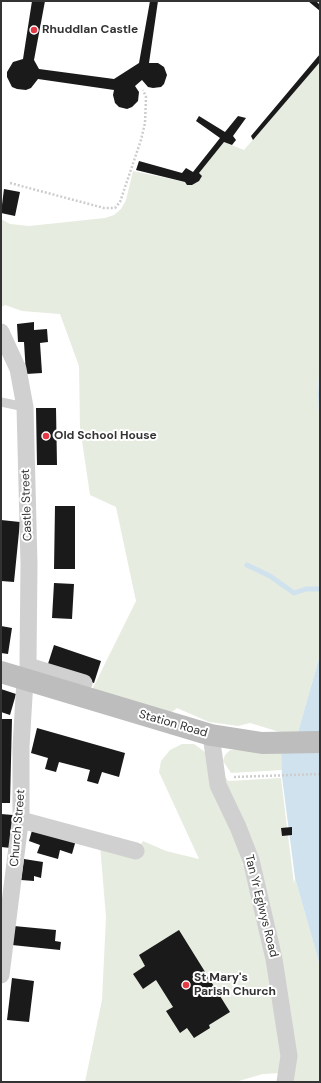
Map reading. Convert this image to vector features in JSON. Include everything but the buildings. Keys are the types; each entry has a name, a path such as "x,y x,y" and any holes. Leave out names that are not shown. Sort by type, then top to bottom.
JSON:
{"street":[{"name":"Castle Street","path":"2,335 18,369 25,407 29,564 27,676"},
{"name":"Station Road","path":"1,672 27,676 211,735 262,743 320,742"},
{"path":"27,676 84,683"},
{"name":"Church Street","path":"1,975 20,820 21,747 27,676"},
{"name":"Tan Yr Eglwys Road","path":"211,735 218,785 238,827 251,860 274,959 289,1056 285,1082"},
{"path":"20,820 136,851"}],"lane":[{"path":"1,402 25,407"}],"path":[{"path":"10,183 104,208 114,208 120,202 141,140 145,123 146,97 143,90"},
{"path":"245,776 320,774"}],"shaded area":[{"path":"320,62 320,355 318,395 320,432 320,655 298,732 283,733 250,723 238,726 209,722 177,708 168,715 91,692 136,601 116,507 90,495 80,427 79,366 60,314 22,311 5,305 1,307 1,219 10,224 29,226 105,218 114,215 121,209 126,200 133,171 185,182 187,185 224,142 244,150"},
{"path":"182,744 194,744 205,752 221,776 222,772 228,781 281,778 287,828 281,828 282,835 288,835 294,884 295,878 320,966 320,1082 294,1082 290,1033 280,963 270,913 251,844 242,865 249,866 266,944 278,1020 282,1057 280,1073 263,1074 235,1082 85,1082 102,1000 106,917 100,845 132,858 143,841 166,851 199,859 159,772 161,761 170,750"},
{"path":"230,750 281,751 282,770 231,773 223,761 225,755"}],"water":[{"path":"320,355 320,432 318,395"},
{"path":"320,655 320,966 295,878 282,777 281,751 298,732"}],"waterway":[{"path":"247,565 270,576 294,593 306,589 320,589"}],"place":[{"name":"Rhuddlan Castle","path":"34,30"},
{"name":"Old School House","path":"46,436"},
{"name":"St Mary's Parish Church","path":"186,985"}]}
